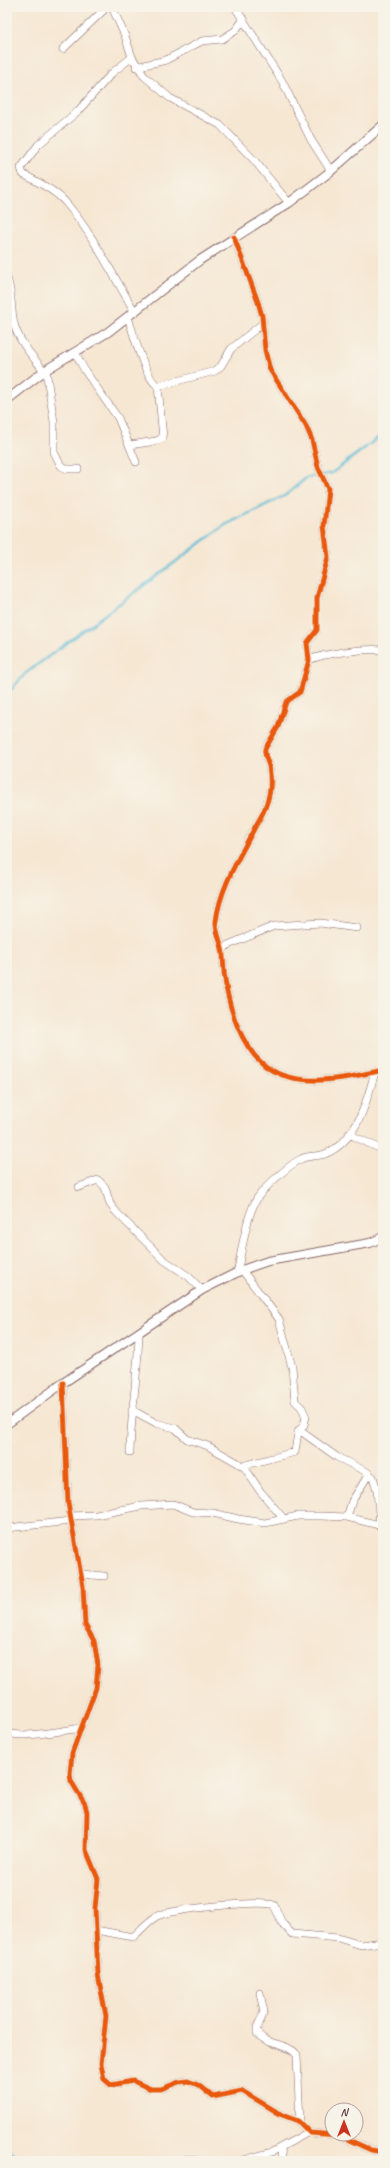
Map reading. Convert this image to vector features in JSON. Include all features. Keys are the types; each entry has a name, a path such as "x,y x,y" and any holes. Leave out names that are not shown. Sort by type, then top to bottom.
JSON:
{"street":[{"path":"63,49 107,7"},
{"path":"112,7 136,66 144,76 170,98 220,125 254,160 290,203"},
{"path":"235,7 282,81 311,140 331,170"},
{"path":"136,66 166,60 202,41 222,39 235,31 244,19"},
{"path":"132,57 112,73 78,112 38,145 21,168 23,174 57,194 66,202 88,233 135,312"},
{"path":"7,400 45,370 135,312 184,272 234,237 290,203 383,125"},
{"path":"234,237 253,284 263,323 263,335 270,370 306,426 312,440 318,467 328,489 324,526 328,557 317,598 318,630 307,644 309,660 300,692 286,702 278,726 265,749 270,782 266,805 228,879 216,921 222,950 224,976 237,1025 244,1040 262,1063 281,1075 303,1080 339,1078 383,1070"},
{"path":"7,278 13,301 15,327 32,356 45,370 54,422 54,452 61,466 67,469 78,469"},
{"path":"128,317 148,372 153,383 158,386 216,371 221,366 231,348 263,323"},
{"path":"75,352 85,371 118,418 136,462"},
{"path":"130,445 156,441 163,438 158,386"},
{"path":"309,660 334,653 383,650"},
{"path":"222,950 228,945 274,926 320,923 357,928"},
{"path":"240,1271 252,1210 258,1198 269,1185 300,1159 325,1154 339,1145 350,1134 364,1111 375,1072"},
{"path":"350,1134 383,1150"},
{"path":"79,1187 94,1180 101,1182 110,1204 117,1213 164,1260 188,1276 202,1290"},
{"path":"7,1424 63,1383 202,1290 240,1271 268,1261 370,1243 383,1237"},
{"path":"240,1271 279,1319 284,1344 292,1367 295,1401 302,1408 306,1417 304,1424 299,1430 295,1452 242,1466"},
{"path":"130,1452 139,1333"},
{"path":"63,1383 70,1519 81,1574 85,1625 94,1641 98,1665 94,1698 72,1753 70,1774 71,1781 83,1800 87,1812 86,1850 98,1879 95,1908 98,1975 106,2016 101,2064 102,2074 106,2083 117,2085 133,2081 156,2090 188,2081 198,2085 213,2097 242,2091 282,2116 300,2123 309,2132"},
{"path":"132,1410 156,1423 175,1428 188,1439 218,1452 242,1466 265,1498 284,1519"},
{"path":"7,1528 96,1515 141,1506 173,1504 193,1512 213,1513 265,1523 298,1516 347,1517 381,1525 377,1490 373,1477 337,1457 299,1430"},
{"path":"347,1517 352,1500 369,1474"},
{"path":"81,1574 104,1576"},
{"path":"7,1732 13,1736 81,1728"},
{"path":"96,1930 133,1937 156,1916 163,1914 200,1907 262,1903 274,1905 282,1923 292,1934 338,1938 362,1945 383,1942"},
{"path":"260,1993 264,2012 256,2028 257,2033 267,2040 294,2051 297,2055 300,2123"},
{"path":"240,2161 281,2148 309,2132 338,2135 371,2150 383,2152"},
{"path":"281,2148 282,2161"},
{"path":"187,2159 197,2161"}],"waterway":[{"path":"7,694 25,674 225,525 286,495 306,478 332,473 383,434"},
{"path":"7,2156 15,2161"}],"cycle path":[{"path":"234,237 262,316 265,350 270,370 306,426 312,440 318,467 328,489 324,526 328,557 317,598 317,630 307,643 309,660 300,692 286,702 278,727 265,749 270,775 270,791 268,800 231,874 218,909 216,925 223,952 227,989 231,1007 245,1041 255,1056 267,1067 282,1075 306,1080 319,1080 346,1078 383,1070"},
{"path":"63,1383 68,1503 83,1586 85,1625 94,1641 98,1665 96,1688 72,1753 70,1774 71,1781 85,1804 87,1812 86,1850 98,1879 95,1908 98,1975 106,2016 101,2064 104,2079 111,2085 133,2081 151,2089 161,2089 179,2082 188,2081 198,2085 213,2097 242,2091 282,2115 298,2121 310,2133 338,2135 371,2150 383,2152"}]}
